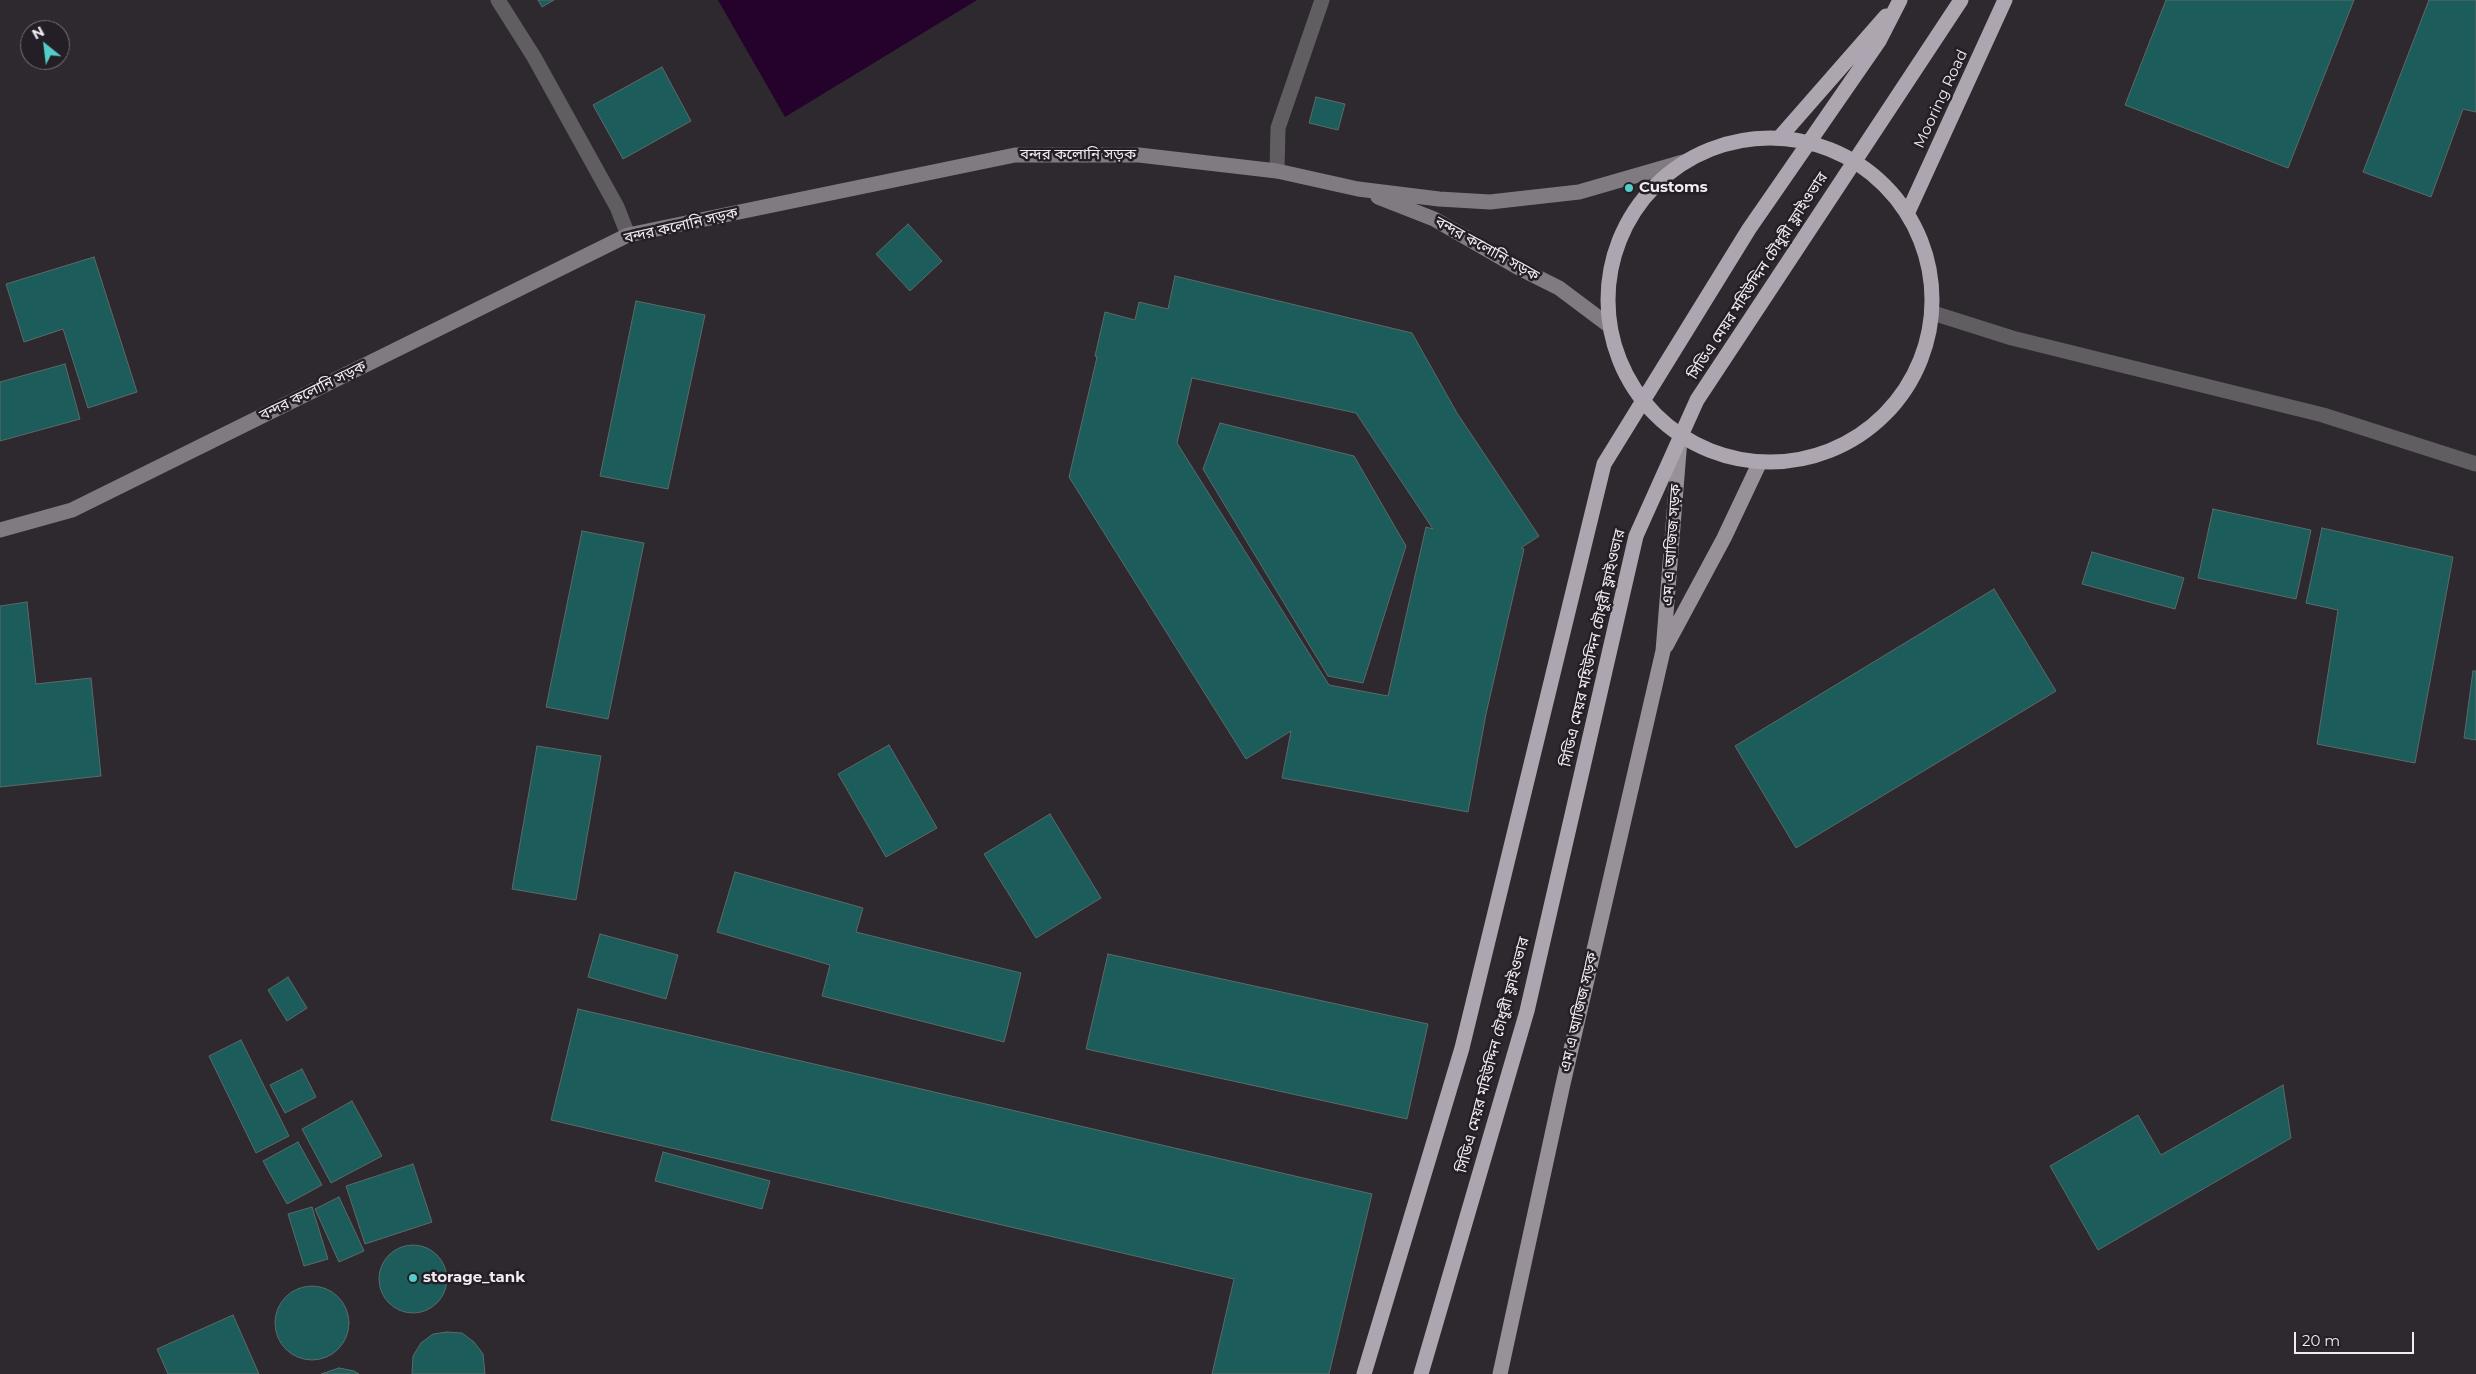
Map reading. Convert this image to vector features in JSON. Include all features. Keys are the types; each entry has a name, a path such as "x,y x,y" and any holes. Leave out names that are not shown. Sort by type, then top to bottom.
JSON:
{"highway":[{"path":"1780,137 1900,0"},
{"path":"1364,1374 1462,1048 1604,464 1749,229 1879,41 1900,0"},
{"name":"সিডিএ মেয়র মহিউদ্দিন চৌধুরী ফ্লাইওভার","path":"1421,1374 1527,1011 1636,536 1697,400 1961,0"},
{"name":"Mooring Road","path":"1908,212 2005,0"},
{"path":"1780,137 1828,147 1873,173 1908,212 1928,260 1933,313 1921,362 1895,406 1856,439 1810,460 1759,464 1680,438 1645,408 1620,368 1607,324 1610,261 1637,204 1683,162 1730,142 1780,137"}],"main road":[{"name":"এম এ আজিজ সড়ক","path":"1500,1374 1563,1084 1663,652 1680,438"},
{"name":"এম এ আজিজ সড়ক","path":"1663,652 1724,538 1759,464"}],"street":[{"name":"বন্দর কলোনি সড়ক","path":"0,530 72,510 628,235 1015,155 1139,155 1278,170 1358,189 1438,199 1490,202 1579,192 1683,162"},
{"name":"বন্দর কলোনি সড়ক","path":"1358,189 1434,219 1519,268 1559,288 1607,324"}],"lane":[{"path":"498,0 534,57 617,208 628,235"},
{"path":"1278,170 1278,128 1322,0"},
{"path":"1933,313 2012,338 2323,416 2476,464"}],"shaded area":[{"path":"718,0 977,0 785,117"}],"building":[{"path":"538,0 554,0 542,7"},
{"path":"2166,0 2354,0 2288,168 2125,105"},
{"path":"2429,0 2476,0 2476,112 2463,109 2431,197 2363,172"},
{"path":"662,67 691,121 623,159 593,105"},
{"path":"1316,97 1345,104 1338,130 1309,123"},
{"path":"908,224 942,261 910,291 876,254"},
{"path":"94,257 137,392 88,408 63,329 24,342 6,284"},
{"path":"1175,276 1412,333 1457,413 1539,536 1521,548 1524,549 1486,714 1468,812 1282,778 1291,731 1246,759 1069,477 1097,357 1095,356 1105,312 1135,320 1139,302 1168,309","holes":["1192,378 1356,413 1433,529 1426,527 1388,696 1329,685 1177,443"]},
{"path":"636,301 705,315 668,489 600,476"},
{"path":"65,364 80,419 0,441 0,382"},
{"path":"1220,423 1354,456 1406,546 1363,683 1328,676 1203,469"},
{"path":"2213,509 2311,530 2296,599 2198,578"},
{"path":"2322,528 2453,557 2415,763 2317,744 2338,610 2306,603"},
{"path":"582,531 644,543 608,719 546,707"},
{"path":"2092,552 2184,578 2175,609 2082,584"},
{"path":"1994,589 2056,691 1796,848 1735,746"},
{"path":"27,602 36,684 91,678 101,776 0,787 0,606"},
{"path":"2473,671 2476,671 2476,740 2464,738"},
{"path":"889,745 937,828 886,857 838,774"},
{"path":"537,746 601,756 576,900 512,889"},
{"path":"1050,814 1101,898 1036,938 984,854"},
{"path":"735,872 863,908 856,932 1021,973 1004,1042 822,996 830,965 717,932"},
{"path":"600,934 678,955 666,999 588,977"},
{"path":"1108,954 1428,1024 1407,1119 1086,1049"},
{"path":"288,977 307,1008 287,1021 268,990"},
{"path":"578,1009 1372,1194 1329,1374 1212,1374 1234,1279 551,1120"},
{"path":"241,1040 289,1136 256,1153 209,1056"},
{"path":"302,1069 316,1097 285,1113 270,1085"},
{"path":"2283,1085 2291,1138 2098,1250 2050,1166 2138,1115 2161,1155"},
{"path":"352,1101 382,1156 331,1183 302,1129"},
{"path":"298,1142 322,1185 287,1204 263,1161"},
{"path":"663,1152 770,1181 762,1209 655,1181"},
{"path":"413,1164 432,1222 365,1244 346,1186"},
{"path":"339,1197 364,1251 339,1262 315,1209"},
{"path":"312,1207 328,1259 304,1266 288,1214"},
{"name":"storage_tank","path":"413,1245 426,1248 437,1255 444,1266 447,1279 444,1292 437,1303 426,1310 413,1313 400,1310 389,1303 382,1292 379,1279 382,1266 389,1255 400,1248"},
{"path":"312,1286 333,1292 343,1302 349,1323 343,1344 333,1354 312,1360 291,1354 281,1344 275,1323 281,1302 291,1292"},
{"path":"233,1315 259,1374 168,1374 157,1349"},
{"path":"447,1332 462,1333 474,1342 483,1354 485,1374 412,1374 413,1356 421,1343 433,1334"},
{"path":"339,1368 354,1371 359,1374 321,1374"}],"place":[{"name":"Customs","path":"1629,188"},
{"name":"storage_tank","path":"413,1278"}]}
